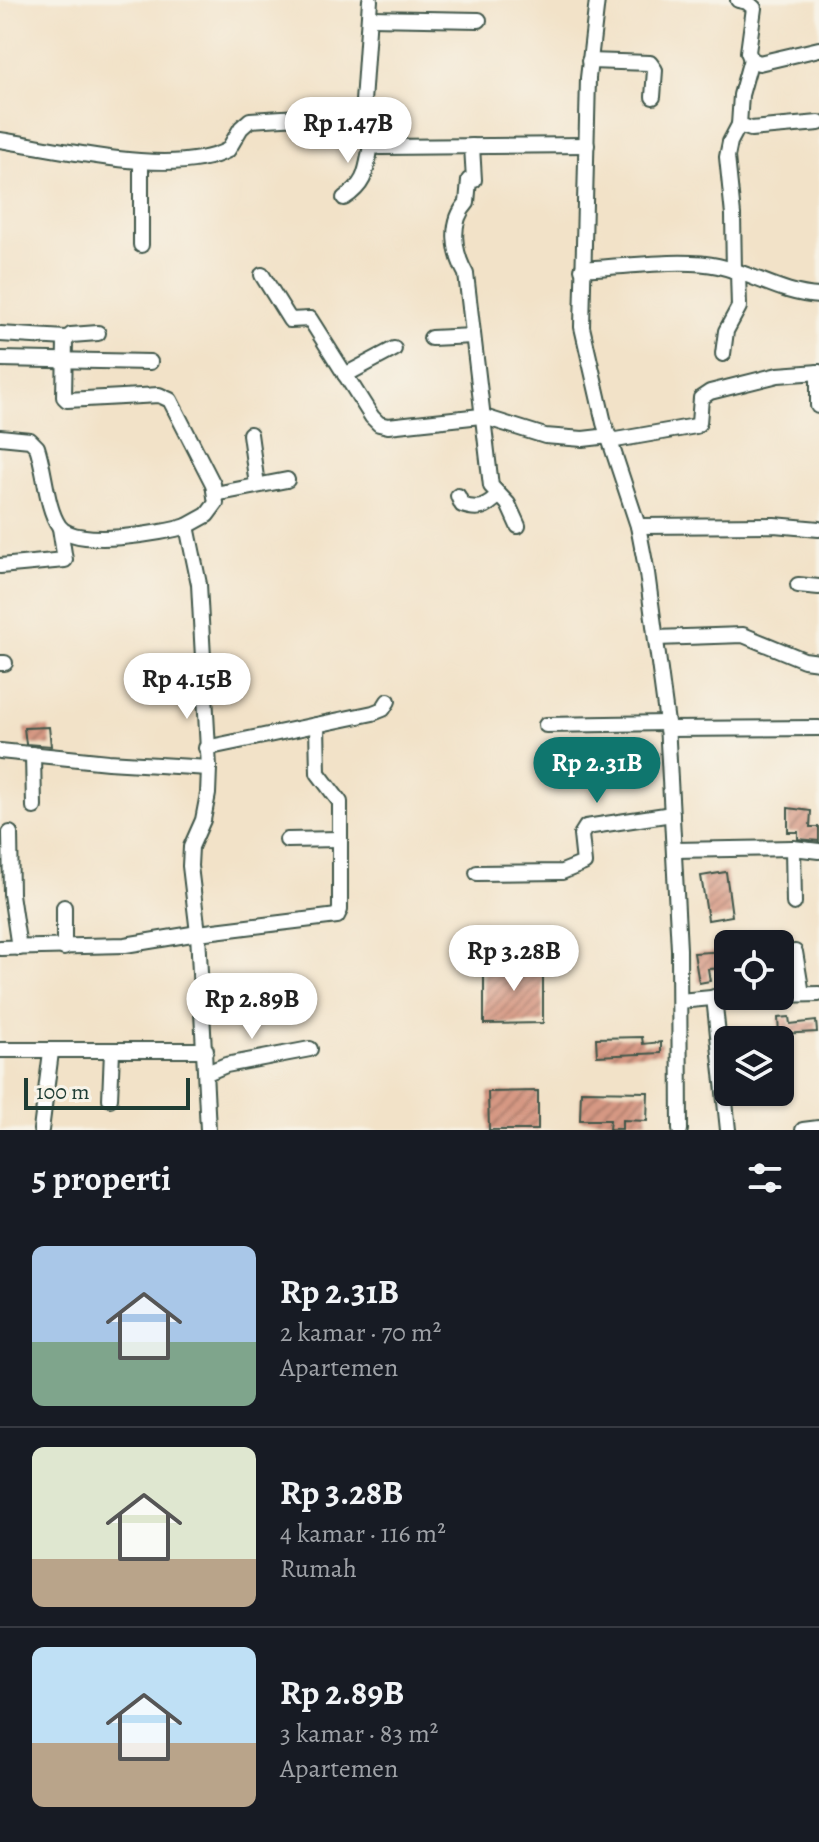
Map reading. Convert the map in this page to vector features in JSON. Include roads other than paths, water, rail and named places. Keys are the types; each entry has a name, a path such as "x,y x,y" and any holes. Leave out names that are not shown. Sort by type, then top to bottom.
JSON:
{"street":[{"path":"344,198 361,185 365,177 370,0"},
{"path":"597,0 589,61 582,327 610,439 638,526 667,726 680,1001 680,1130"},
{"path":"723,354 726,331 739,307 727,157 730,142 739,125 741,95 751,59 748,52 754,8 738,0"},
{"path":"370,18 479,20"},
{"path":"751,59 759,63 819,49"},
{"path":"589,61 646,61 653,64 653,97"},
{"path":"0,140 141,162 193,162 228,150 241,128 250,120 348,114 366,139"},
{"path":"739,125 751,129 819,123"},
{"path":"366,139 472,146 587,145"},
{"path":"472,146 474,180 469,180 467,203 458,212 458,259 466,274 491,486 508,504 518,526"},
{"path":"141,162 141,245"},
{"path":"582,269 716,265 785,291 819,296"},
{"path":"262,275 290,320 310,319 379,424 388,426 481,416 545,436 610,439 696,426 699,423 701,398 710,392 778,375 819,372 818,406"},
{"path":"0,334 66,338 98,333"},
{"path":"431,338 473,336"},
{"path":"60,528 75,536 143,536 187,526 207,515 216,503 213,484 170,400 159,395 67,400 64,397 66,338"},
{"path":"345,375 394,349"},
{"path":"0,359 150,362"},
{"path":"250,434 257,485"},
{"path":"0,437 30,440 37,447 66,558 62,562 0,566"},
{"path":"215,494 287,480"},
{"path":"458,496 462,505 477,509 490,505 499,495"},
{"path":"638,526 774,525 819,529"},
{"path":"187,526 199,584 209,768 206,807 191,847 206,1050 208,1130"},
{"path":"798,585 819,587"},
{"path":"656,638 743,635 804,660 819,662"},
{"path":"206,748 379,711 388,701"},
{"path":"0,948 125,945 198,933 319,921 337,916 340,910 339,798 318,773 317,725"},
{"path":"546,725 819,728"},
{"path":"0,751 209,768"},
{"path":"33,754 34,807"},
{"path":"477,873 562,872 577,867 585,859 581,835 586,827 672,814"},
{"path":"10,833 11,894 19,948"},
{"path":"287,840 339,839"},
{"path":"674,850 793,848 819,851"},
{"path":"793,848 794,903"},
{"path":"64,907 64,948"},
{"path":"795,952 802,994"},
{"path":"794,994 819,994"},
{"path":"680,1001 714,997"},
{"path":"715,1010 728,1130"},
{"path":"207,1073 226,1065 310,1049"},
{"path":"0,1050 206,1050"},
{"path":"110,1099 112,1051"},
{"path":"41,1130 51,1052"},
{"path":"803,1130 819,1128"}]}
